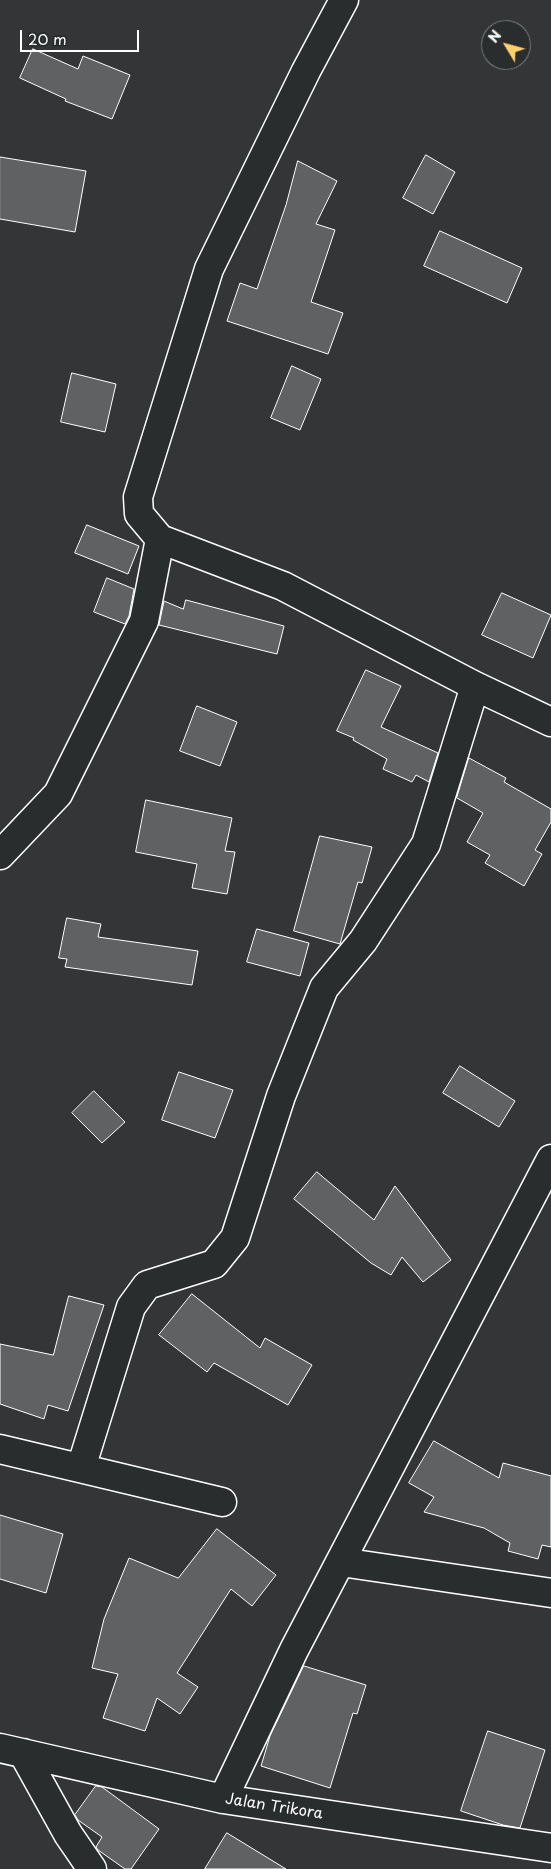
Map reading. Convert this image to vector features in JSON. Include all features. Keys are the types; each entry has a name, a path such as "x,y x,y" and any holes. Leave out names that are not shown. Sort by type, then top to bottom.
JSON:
{"street":[{"path":"344,0 306,70 209,269 138,497 139,514 160,538 283,586 475,686 551,722"},
{"path":"0,855 58,794 144,621 160,538"},
{"path":"80,1468 131,1307 147,1285 214,1264 235,1238 281,1096 324,988 363,942 426,844 475,686"},
{"path":"223,1799 294,1650 551,1159"},
{"path":"0,1449 222,1502"},
{"path":"341,1562 551,1593"},
{"path":"11,1751 92,1869"},
{"name":"Jalan Trikora","path":"11,1751 223,1799 551,1848"}],"building":[{"path":"33,49 78,69 83,56 130,75 112,119 65,101 66,99 20,78"},
{"path":"426,155 455,172 433,214 403,198"},
{"path":"0,157 86,171 75,232 0,219"},
{"path":"298,161 337,181 316,224 335,230 311,302 343,313 328,354 227,321 240,283 257,289 286,205"},
{"path":"440,231 522,268 507,303 424,266"},
{"path":"292,366 321,379 300,430 271,418"},
{"path":"72,373 116,384 105,432 61,422"},
{"path":"87,525 139,546 128,574 75,553"},
{"path":"107,578 134,589 129,616 125,624 94,612"},
{"path":"502,593 551,615 533,658 482,635"},
{"path":"186,600 284,626 277,654 159,625 164,601 183,609"},
{"path":"366,670 401,686 381,727 438,753 429,782 416,775 412,782 383,769 387,759 353,740 354,738 337,731"},
{"path":"197,706 237,722 220,766 180,751"},
{"path":"469,758 506,778 504,782 551,809 551,822 535,850 542,854 524,886 485,863 490,855 467,842 483,813 457,798"},
{"path":"146,800 232,818 225,851 235,852 227,894 192,888 197,864 136,852"},
{"path":"320,836 372,847 362,883 358,882 340,944 294,931"},
{"path":"67,918 101,924 98,937 198,951 192,985 65,967 67,959 59,958"},
{"path":"257,929 309,943 300,976 247,962"},
{"path":"460,1066 515,1101 499,1127 443,1093"},
{"path":"179,1072 233,1090 215,1138 162,1120"},
{"path":"94,1091 125,1122 102,1143 72,1113"},
{"path":"317,1172 374,1220 395,1186 451,1260 423,1282 402,1257 391,1275 371,1263 294,1199"},
{"path":"192,1294 260,1348 265,1338 312,1365 288,1405 214,1363 207,1372 159,1335"},
{"path":"69,1296 104,1305 68,1411 48,1405 44,1419 0,1404 0,1344 53,1355"},
{"path":"434,1441 499,1478 503,1463 551,1476 551,1547 542,1545 538,1559 508,1551 510,1543 484,1528 424,1512 434,1497 409,1483"},
{"path":"0,1515 63,1534 46,1593 0,1579"},
{"path":"217,1529 276,1575 252,1606 231,1589 177,1673 198,1687 180,1714 157,1698 145,1731 103,1718 118,1674 92,1668 104,1619 129,1558 178,1578"},
{"path":"304,1666 366,1685 357,1714 353,1713 330,1788 261,1766 270,1736"},
{"path":"488,1731 545,1750 520,1828 503,1825 461,1811"},
{"path":"96,1786 102,1787 159,1829 131,1869 125,1869 98,1850 96,1847 102,1837 78,1820 75,1815"},
{"path":"227,1833 286,1869 205,1869"}]}
